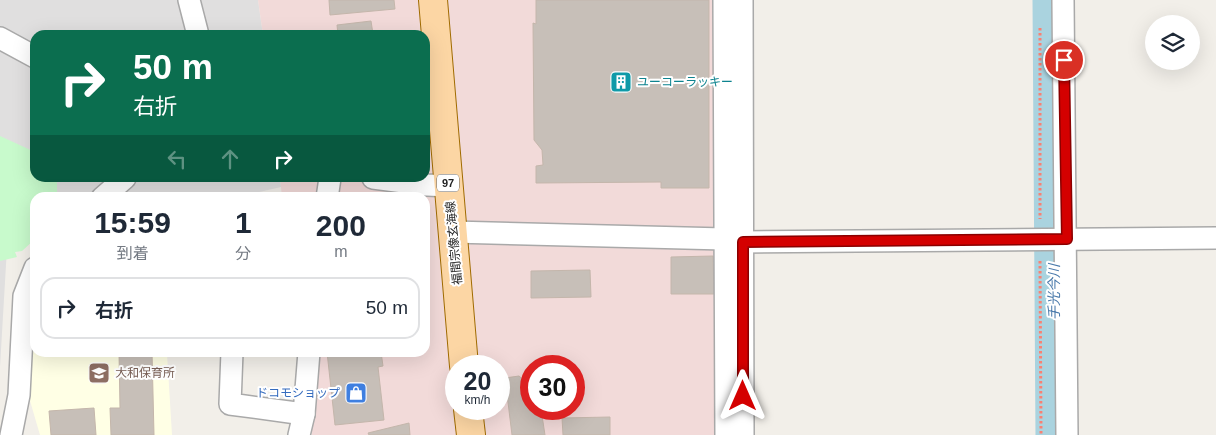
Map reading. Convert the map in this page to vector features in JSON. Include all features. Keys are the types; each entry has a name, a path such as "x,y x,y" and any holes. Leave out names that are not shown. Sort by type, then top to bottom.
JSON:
{"main road":[{"name":"福間宗像玄海線","path":"433,0 463,355"},
{"path":"469,420 471,435"}],"street":[{"path":"189,0 197,30"},
{"path":"724,0 743,435"},
{"path":"726,435 742,0"},
{"path":"1063,0 1053,239 1067,435"},
{"path":"0,38 30,54"},
{"path":"109,192 120,182"},
{"path":"403,182 449,186"},
{"path":"453,232 734,240 1216,238"},
{"path":"11,435 19,395 24,296 30,281"},
{"path":"232,357 230,404 304,414"},
{"path":"299,435 304,414 309,357"}],"path":[{"path":"1040,20 1053,239 1041,435"}],"shaded area":[{"path":"0,0 258,0 262,30 30,30 30,182 280,182 281,187 260,192 30,192 30,243 7,248 0,367"},
{"path":"258,0 721,0 722,435 312,435 302,357 430,357 430,192 281,192 280,182 430,182 430,30 262,30"},
{"name":"大和保育所","path":"32,357 167,357 172,435 40,435 28,394"}],"green space":[{"path":"0,136 30,150 30,182 57,182 57,192 30,192 30,244 22,251 15,252 17,257 0,261"}],"building":[{"path":"329,0 394,0 395,9 330,15"},
{"name":"ユーコーラッキー","path":"536,0 709,0 709,188 661,188 661,182 536,183 536,166 543,165 542,150 534,140 533,23 536,24"},
{"path":"371,21 372,30 338,30 337,25"},
{"path":"713,256 714,294 671,294 671,257"},
{"path":"590,270 591,297 531,298 531,271"},
{"path":"119,357 152,357 154,435 111,435 110,408 120,408"},
{"name":"ドコモショップ","path":"328,357 382,357 383,366 378,367 384,420 335,425"},
{"path":"510,377 520,377 520,420 543,420 545,435 512,435"},
{"path":"94,408 96,435 51,435 49,411"},
{"path":"610,417 610,435 563,435 562,420 585,420 585,418"},
{"path":"409,423 410,435 369,435 368,433"}],"waterway":[{"name":"手光今川","path":"1052,0 1055,435"}],"place":[{"name":"ユーコーラッキー","path":"621,82"},
{"name":"大和保育所","path":"99,373"},
{"name":"ドコモショップ","path":"356,393"}],"route":[{"path":"743,396 743,242 1067,239 1064,60"}]}
